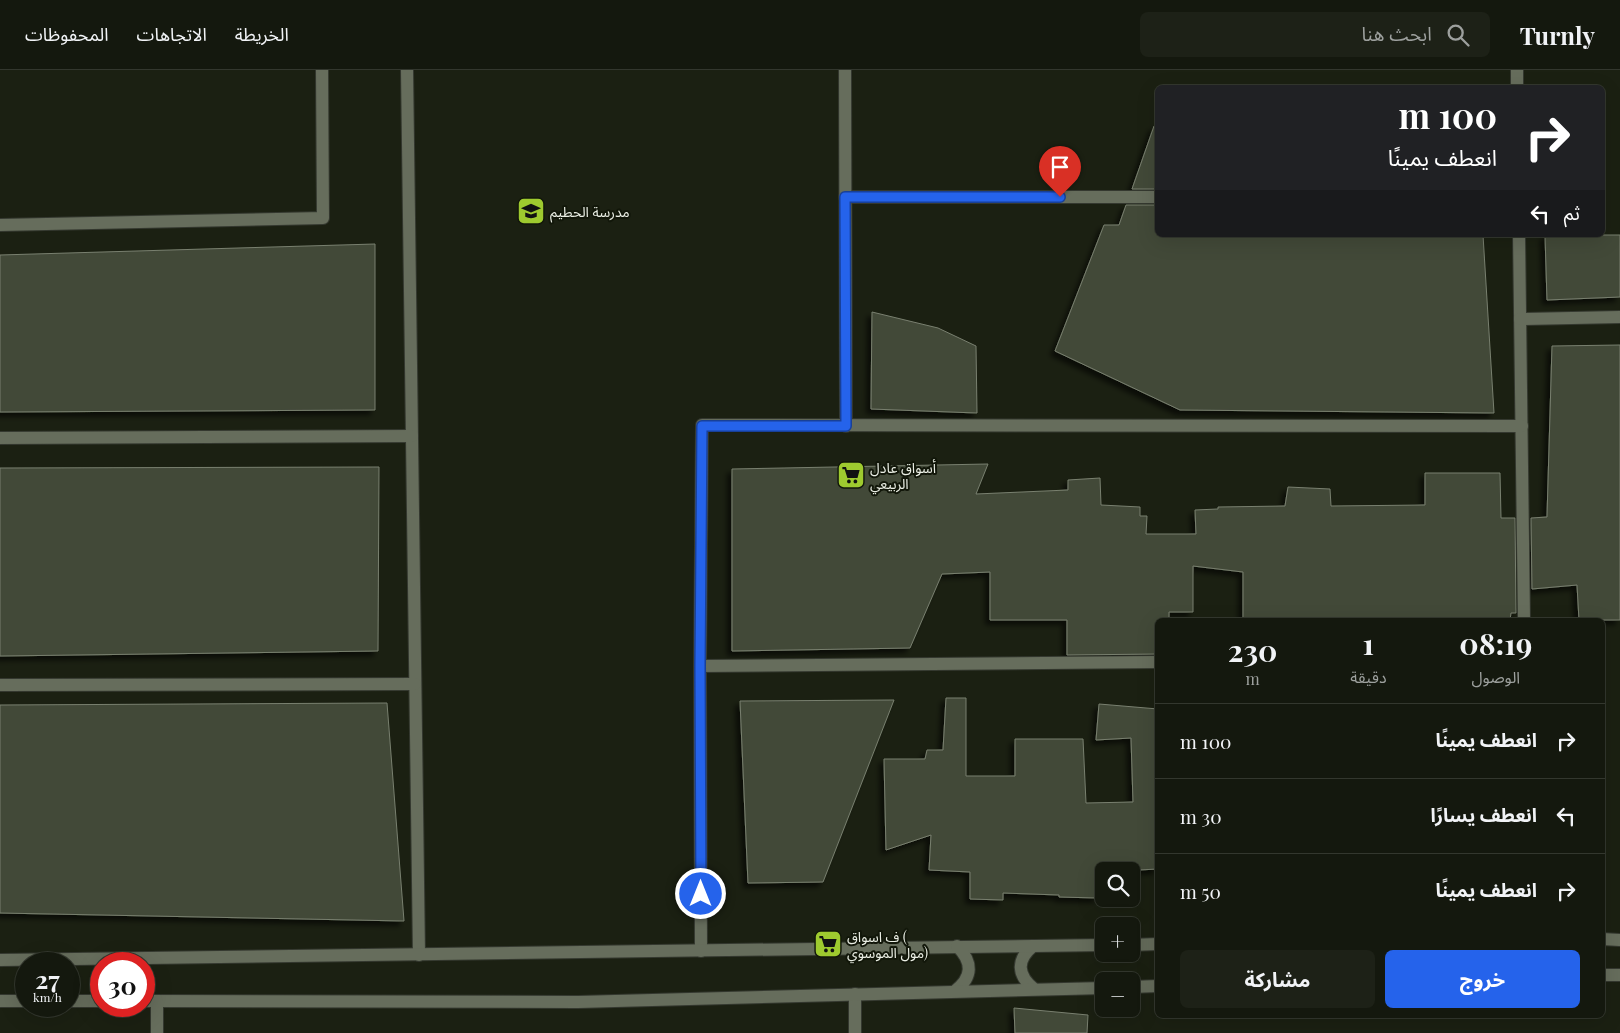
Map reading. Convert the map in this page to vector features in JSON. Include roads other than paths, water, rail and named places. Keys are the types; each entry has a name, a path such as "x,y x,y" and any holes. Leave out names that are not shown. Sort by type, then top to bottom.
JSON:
{"street":[{"path":"0,225 323,218 322,70"},
{"path":"407,70 419,955"},
{"path":"845,70 846,426"},
{"path":"1517,70 1517,85"},
{"path":"845,197 1155,197"},
{"path":"1519,237 1524,618"},
{"path":"1520,319 1620,317"},
{"path":"702,951 700,666 702,426 1522,426"},
{"path":"0,438 412,436"},
{"path":"700,666 1155,662"},
{"path":"0,684 415,684"},
{"path":"1605,940 1620,940"},
{"path":"1140,944 1155,944"},
{"path":"0,960 1095,945"},
{"path":"954,991 963,985 968,975 969,964 965,954 957,946"},
{"path":"1033,946 1021,962 1021,973 1034,990"},
{"path":"1605,975 1620,975"},
{"path":"1140,987 1155,986"},
{"path":"157,1033 157,1001 578,1002 1095,988"},
{"path":"855,994 855,1033"},
{"path":"0,1001 15,1001"}],"place":[{"name":"مدرسة الحطيم","path":"531,211"},
{"name":"أسواق عادل الربيعي","path":"851,475"},
{"name":"ف اسواق ( مول الموسوي)","path":"828,944"}]}
